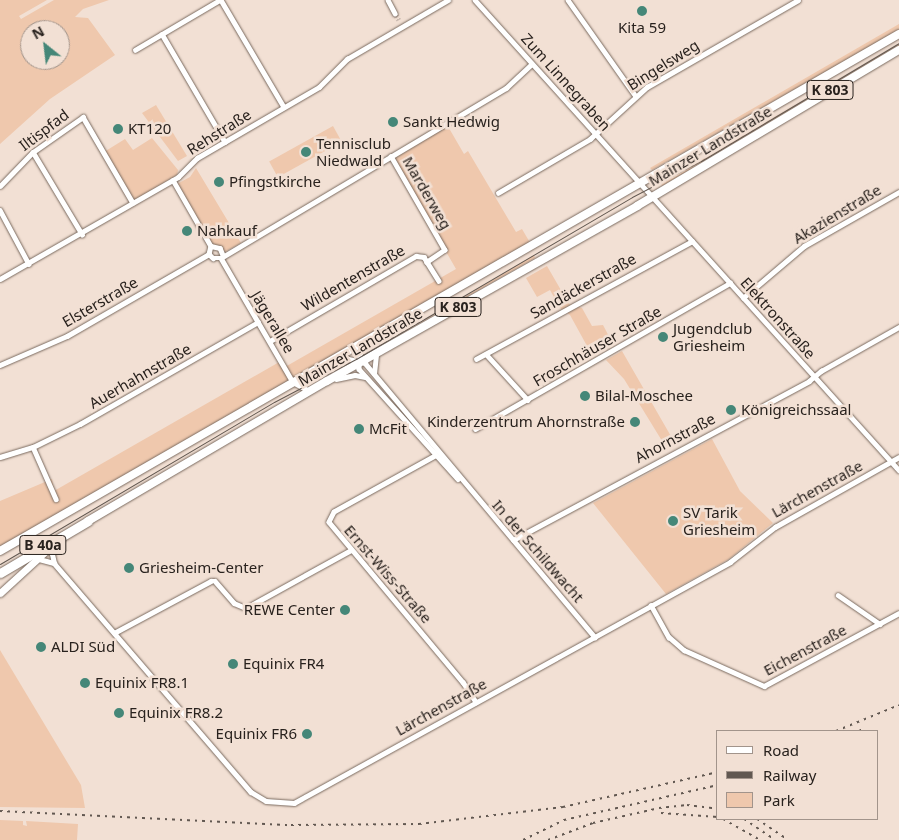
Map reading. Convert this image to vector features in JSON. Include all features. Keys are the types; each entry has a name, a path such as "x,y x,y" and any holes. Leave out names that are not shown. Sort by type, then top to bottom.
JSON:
{"highway":[{"name":"B 40a","path":"0,573 88,521"}],"main road":[{"name":"Mainzer Landstraße","path":"0,551 293,382 339,358 505,263 640,181 734,131 899,34"},
{"name":"Mainzer Landstraße","path":"0,593 32,561 88,521 310,392 359,361 653,196 899,50"}],"street":[{"path":"135,50 220,0 284,107"},
{"path":"388,0 395,13"},
{"name":"Rehstraße","path":"0,279 82,234 173,180 197,158 319,87 347,59 448,0"},
{"name":"Zum Linnegraben","path":"474,0 640,181"},
{"path":"568,0 635,95"},
{"name":"Bingelsweg","path":"498,193 596,133 635,95 798,0"},
{"path":"399,20 403,26"},
{"path":"162,34 225,142"},
{"path":"211,246 209,254 213,258 222,257 506,88 532,64"},
{"name":"Iltispfad","path":"0,186 33,152 83,117 132,203"},
{"path":"33,152 82,234"},
{"name":"Marderweg","path":"391,156 445,250 427,262"},
{"name":"Jägerallee","path":"173,180 211,246 220,248 222,257 293,382"},
{"name":"Elektronstraße","path":"640,181 899,470"},
{"name":"Akazienstraße","path":"743,298 804,246 899,192"},
{"path":"0,210 29,264"},
{"name":"Sandäckerstraße","path":"476,360 692,241"},
{"name":"Elsterstraße","path":"0,365 67,336 209,254"},
{"name":"Wildentenstraße","path":"270,341 416,256 427,262 439,281"},
{"name":"Froschhäuser Straße","path":"475,429 730,283"},
{"name":"Auerhahnstraße","path":"0,458 33,447 110,408 258,322"},
{"name":"Ahornstraße","path":"513,540 814,377 899,327"},
{"path":"339,358 359,361 362,350 378,334"},
{"path":"375,378 374,363 377,352"},
{"path":"486,354 528,400"},
{"name":"In der Schildwacht","path":"359,361 364,377 425,446 461,482 513,540 595,637"},
{"name":"In der Schildwacht","path":"359,361 435,447 461,482"},
{"path":"327,381 355,375 364,377"},
{"path":"293,382 310,392"},
{"path":"425,446 427,460"},
{"path":"33,447 56,499"},
{"path":"435,447 435,456"},
{"name":"Ernst-Wiss-Straße","path":"435,456 331,515 332,528 463,682 476,702"},
{"name":"Lärchenstraße","path":"54,563 251,792 275,803 294,803 310,796 730,562 782,523 899,458"},
{"path":"32,561 45,559 54,563 53,550 63,538"},
{"path":"114,633 211,581 216,581 234,603 246,608 351,550"},
{"name":"Eichenstraße","path":"838,595 880,624"},
{"name":"Eichenstraße","path":"651,605 669,637 684,650 764,686 899,614"}],"green space":[{"path":"0,0 47,0 19,16 21,19 54,0 109,0 83,9 75,17 88,18 115,55 50,99 0,144"},
{"path":"899,24 899,30 652,170 650,168"},
{"path":"899,44 899,46 662,186 661,184"},
{"path":"156,105 187,156 178,161 142,113"},
{"path":"446,123 464,154 468,151 516,232 522,229 532,246 0,551 0,501 52,479 54,491 281,361 285,367 456,269 391,156"},
{"name":"Tennisclub Niedwald","path":"333,126 342,142 278,177 269,161"},
{"path":"152,138 178,170 177,175 135,200 130,198 104,152 125,139 133,150"},
{"path":"196,168 241,243 223,253 212,245 177,184 190,177"},
{"path":"534,255 535,258 364,355 471,293"},
{"path":"547,266 569,304 582,308 592,326 603,325 613,344 592,355 570,315 560,308 550,290 537,297 526,278"},
{"path":"622,351 676,445 667,449 624,379 606,360"},
{"name":"SV Tarik Griesheim","path":"712,439 740,491 773,523 729,559 666,594 593,503"},
{"path":"0,650 81,785 85,808 0,807"},
{"path":"0,820 23,821 23,825 27,826 26,821 78,824 77,840 0,840"}],"tunnel":[{"path":"395,13 399,20"}],"tram line":[{"path":"0,564 274,402 356,359 632,197 701,161 899,43"}],"railway":[{"path":"838,730 899,705"},
{"path":"0,811 291,825 419,824 563,807 716,772"},
{"path":"523,840 564,820 716,785"},
{"path":"548,840 593,823 659,808 687,805 716,809"},
{"path":"661,813 716,817"},
{"path":"725,820 760,840"},
{"path":"745,820 775,840"},
{"path":"758,820 788,840"}],"place":[{"name":"Kita 59","path":"642,11"},
{"name":"Sankt Hedwig","path":"393,122"},
{"name":"KT120","path":"118,129"},
{"name":"Tennisclub Niedwald","path":"306,152"},
{"name":"Pfingstkirche","path":"219,182"},
{"name":"Nahkauf","path":"187,231"},
{"name":"Jugendclub Griesheim","path":"663,337"},
{"name":"Bilal-Moschee","path":"585,396"},
{"name":"Königreichssaal","path":"731,410"},
{"name":"Kinderzentrum Ahornstraße","path":"635,422"},
{"name":"McFit","path":"359,429"},
{"name":"SV Tarik Griesheim","path":"673,521"},
{"name":"Griesheim-Center","path":"129,568"},
{"name":"REWE Center","path":"345,610"},
{"name":"ALDI Süd","path":"41,647"},
{"name":"Equinix FR4","path":"233,664"},
{"name":"Equinix FR8.1","path":"85,683"},
{"name":"Equinix FR8.2","path":"119,713"},
{"name":"Equinix FR6","path":"307,734"}]}
